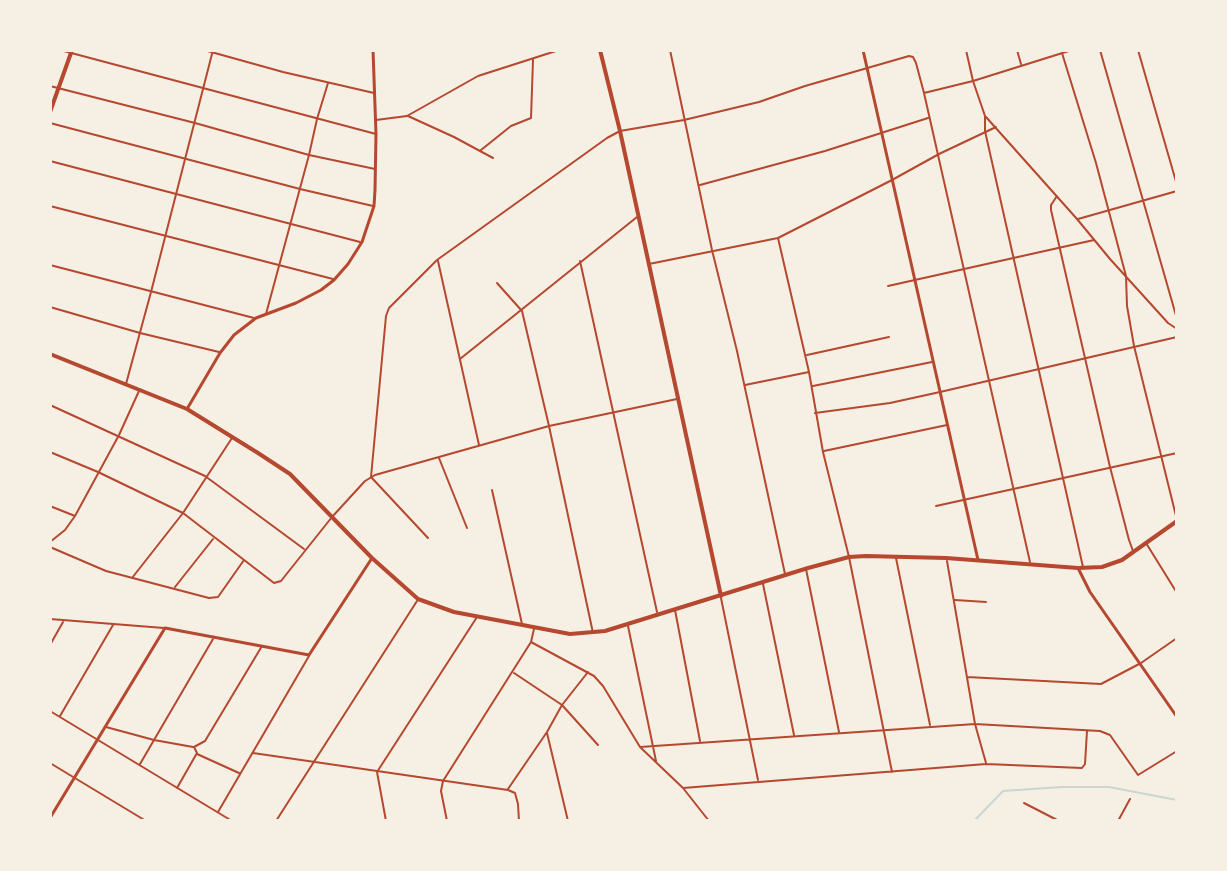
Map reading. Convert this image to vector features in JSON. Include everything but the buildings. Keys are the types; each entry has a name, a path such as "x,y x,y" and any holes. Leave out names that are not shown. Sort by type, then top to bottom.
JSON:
{"main road":[{"path":"600,50 721,596"},
{"path":"50,112 72,51"},
{"path":"50,354 187,409 290,474 372,558 418,599 444,609 570,634 593,633 627,625 849,557 946,558 1081,568 1109,566 1177,521"}],"street":[{"path":"60,50 376,134"},
{"path":"204,50 375,94"},
{"path":"187,409 234,335 256,318 321,290 348,264 362,242 374,206 376,120 373,50"},
{"path":"376,120 407,116 478,76 559,50"},
{"path":"670,50 785,575"},
{"path":"863,50 978,560"},
{"path":"966,50 985,116 985,131 1081,568 1090,592 1177,717"},
{"path":"1017,50 1021,66"},
{"path":"924,93 1070,50"},
{"path":"1100,50 1177,319"},
{"path":"1138,50 1177,185"},
{"path":"125,385 213,51"},
{"path":"1062,53 1126,276 1127,306 1134,346 1177,521"},
{"path":"428,538 371,477 386,316 389,308 437,260 620,131 759,102 902,57 913,57 939,154 1030,564"},
{"path":"481,150 511,126 531,118 533,59"},
{"path":"266,315 328,83"},
{"path":"50,86 309,155 376,169"},
{"path":"407,116 493,158"},
{"path":"985,116 1168,323 1177,329"},
{"path":"698,185 930,118"},
{"path":"50,123 374,206"},
{"path":"648,264 778,238 996,127"},
{"path":"50,161 362,242"},
{"path":"1077,219 1177,191"},
{"path":"1057,196 1051,205 1110,467 1134,552"},
{"path":"50,206 334,280"},
{"path":"460,359 637,216"},
{"path":"778,238 812,386 823,452 849,557 892,772"},
{"path":"888,286 1095,240"},
{"path":"437,260 479,445"},
{"path":"580,261 658,615"},
{"path":"50,266 256,318"},
{"path":"497,283 522,311 593,633"},
{"path":"50,307 220,353"},
{"path":"805,356 889,337"},
{"path":"815,413 890,403 1177,337"},
{"path":"812,386 934,361"},
{"path":"744,386 809,372"},
{"path":"50,542 65,530 75,516 140,390"},
{"path":"50,452 183,513 274,583 281,581 332,517 371,477 549,426 677,399"},
{"path":"50,405 205,476 305,550"},
{"path":"823,452 948,425"},
{"path":"132,578 183,513 232,437"},
{"path":"936,506 1177,453"},
{"path":"439,456 467,528"},
{"path":"492,490 522,624"},
{"path":"50,506 75,516"},
{"path":"174,588 214,538"},
{"path":"1146,543 1177,593"},
{"path":"50,547 106,571 209,598 218,597 244,560"},
{"path":"896,557 930,726"},
{"path":"218,812 309,655 372,558"},
{"path":"946,558 975,724 986,764"},
{"path":"806,569 839,733"},
{"path":"763,582 794,736"},
{"path":"721,596 758,781"},
{"path":"276,821 418,599"},
{"path":"953,600 986,602"},
{"path":"675,610 701,742"},
{"path":"386,821 377,772 477,616"},
{"path":"50,619 165,628 309,655"},
{"path":"50,645 64,620"},
{"path":"60,717 114,623"},
{"path":"627,625 656,762"},
{"path":"447,821 441,791 443,781 531,642 534,627"},
{"path":"59,821 50,816 165,628"},
{"path":"139,765 215,636"},
{"path":"967,677 1096,685 1141,663 1177,638"},
{"path":"531,642 588,672 603,686 640,747 683,788 709,821"},
{"path":"105,727 194,747 205,741 262,645"},
{"path":"513,672 562,705 598,745"},
{"path":"508,790 562,705 588,672"},
{"path":"50,711 232,821"},
{"path":"640,747 975,724 1100,731 1110,735 1138,775 1177,751"},
{"path":"683,788 986,764 1084,766 1087,730"},
{"path":"547,732 568,821"},
{"path":"194,747 197,753 240,774"},
{"path":"177,788 197,753"},
{"path":"253,753 508,790 515,793 519,821"},
{"path":"50,763 146,821"},
{"path":"1118,821 1130,799"},
{"path":"1024,803 1059,821"}],"waterway":[{"path":"974,821 1003,791 1109,787 1177,800"}]}
